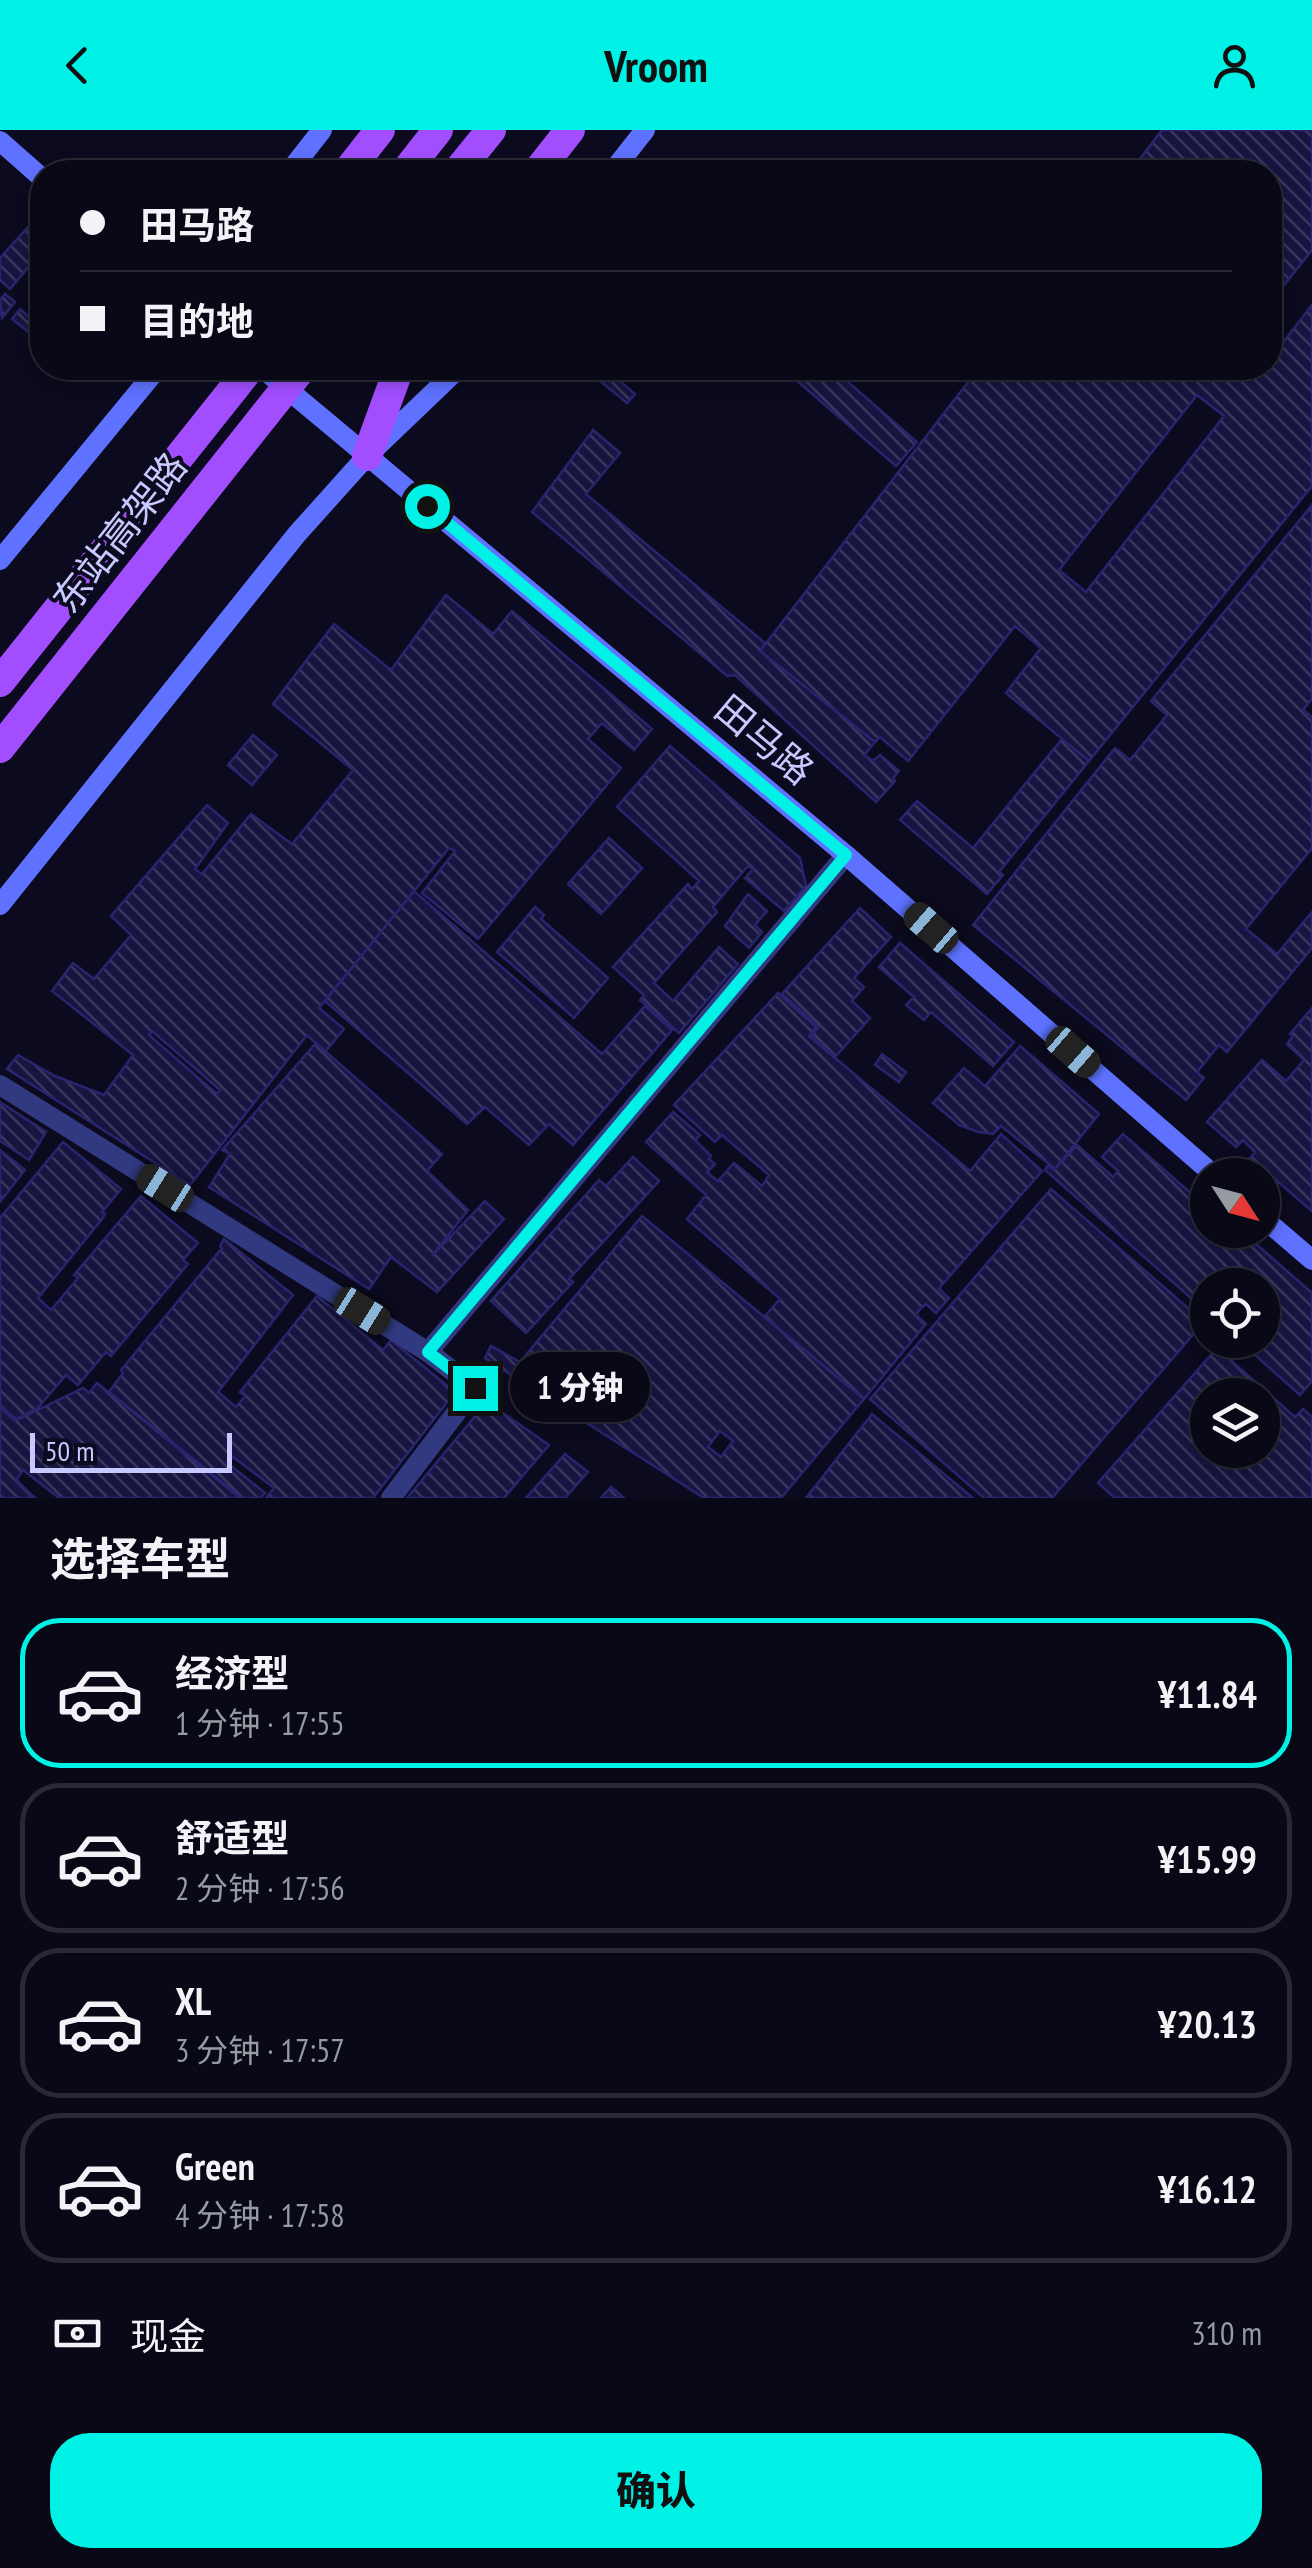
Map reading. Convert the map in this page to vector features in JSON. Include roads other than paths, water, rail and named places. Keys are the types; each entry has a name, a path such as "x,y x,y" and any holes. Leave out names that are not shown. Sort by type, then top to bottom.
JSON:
{"main road":[{"path":"356,160 380,130"},
{"path":"414,160 438,130"},
{"path":"467,160 491,130"},
{"path":"546,160 570,130"},
{"name":"东站高架路","path":"0,682 240,380"},
{"name":"东站高架路","path":"0,748 292,380"},
{"path":"367,456 395,380"}],"street":[{"path":"298,160 322,130"},
{"path":"621,160 645,130"},
{"path":"0,141 30,167"},
{"path":"0,560 148,380"},
{"name":"田马路","path":"276,380 846,855 1194,1158"},
{"path":"0,905 285,549 367,456 446,380"},
{"path":"428,1352 846,855"},
{"path":"0,1085 428,1352 475,1388 391,1498"},
{"path":"1280,1232 1312,1260"}]}
